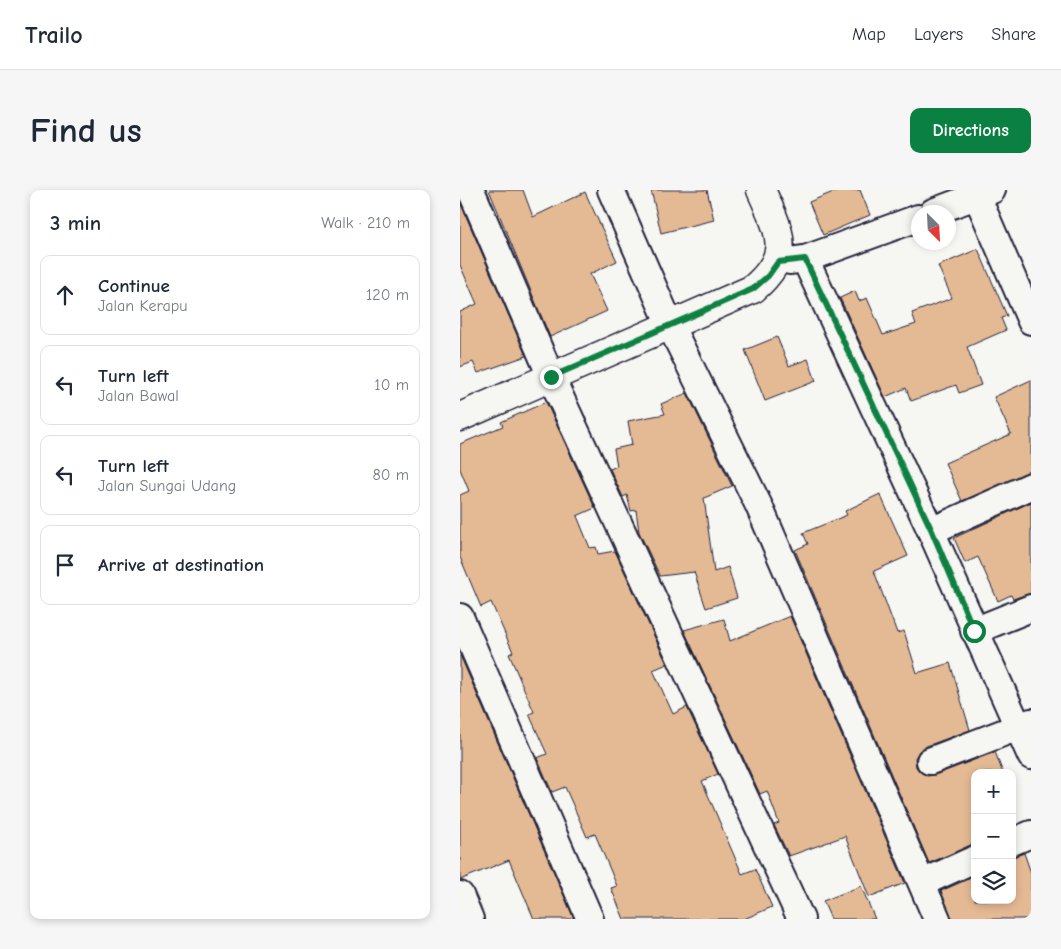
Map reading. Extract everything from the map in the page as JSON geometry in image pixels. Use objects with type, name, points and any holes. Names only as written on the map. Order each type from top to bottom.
[{"type":"street","points":[[471,190],[551,377],[802,919]]},
{"type":"street","points":[[611,190],[670,325],[759,506],[938,919]]},
{"type":"street","points":[[460,417],[753,289],[768,276],[778,262],[779,245],[776,225],[761,190]]},
{"type":"street","points":[[952,205],[984,193],[1031,322]]},
{"type":"street","points":[[778,262],[805,259],[911,221]]},
{"type":"street","points":[[805,259],[932,531],[974,631],[1024,724],[1031,756]]},
{"type":"street","points":[[932,531],[1031,486]]},
{"type":"street","points":[[974,631],[1031,608]]},
{"type":"street","points":[[460,617],[590,919]]},
{"type":"street","points":[[930,761],[1024,724]]},
{"type":"street","points":[[1016,840],[1031,834]]},
{"type":"street","points":[[922,883],[971,861]]},
{"type":"street","points":[[460,895],[470,919]]},
{"type":"building","points":[[489,190],[523,190],[533,217],[585,192],[617,261],[590,274],[607,311],[550,337]]},
{"type":"building","points":[[651,190],[707,190],[714,220],[661,233]]},
{"type":"building","points":[[838,190],[860,190],[870,215],[823,235],[809,202]]},
{"type":"building","points":[[460,202],[526,356],[478,373],[473,362],[460,367],[460,312],[477,304],[460,265]]},
{"type":"building","points":[[978,249],[1007,316],[1001,318],[1006,330],[967,347],[981,385],[959,393],[956,385],[911,401],[906,388],[885,397],[840,298],[855,291],[859,301],[867,298],[883,335],[916,324],[912,313],[952,298],[938,266]]},
{"type":"building","points":[[777,337],[789,366],[808,359],[816,381],[765,401],[745,350]]},
{"type":"building","points":[[1031,380],[1031,471],[962,501],[945,463],[1011,434],[994,397]]},
{"type":"building","points":[[687,393],[732,486],[704,498],[714,572],[728,567],[737,598],[706,608],[694,572],[660,576],[639,532],[636,510],[631,511],[627,495],[623,497],[610,469],[617,466],[614,449],[632,445],[628,421],[665,414],[661,404]]},
{"type":"building","points":[[546,402],[595,508],[577,516],[590,548],[596,547],[598,554],[615,551],[667,664],[653,670],[673,714],[687,707],[718,774],[702,781],[742,874],[755,869],[772,907],[744,919],[624,919],[611,888],[617,886],[595,834],[587,837],[565,787],[552,792],[537,758],[547,754],[529,714],[534,712],[509,654],[513,652],[491,602],[481,607],[460,557],[460,495],[469,491],[460,469],[460,444],[503,426],[501,422]]},
{"type":"building","points":[[880,494],[908,556],[874,571],[897,633],[904,631],[917,673],[950,663],[970,730],[924,747],[915,758],[916,767],[927,776],[935,775],[995,752],[1001,769],[971,769],[971,846],[929,863],[795,550],[808,544],[803,533],[847,515],[845,511]]},
{"type":"building","points":[[1031,502],[1031,593],[1013,599],[1011,595],[998,601],[978,557],[965,563],[954,538]]},
{"type":"building","points":[[790,616],[905,883],[869,897],[845,836],[789,856],[774,825],[779,823],[767,791],[760,794],[684,630],[724,619],[730,641]]},
{"type":"building","points":[[460,655],[574,919],[534,919],[509,860],[460,880]]},
{"type":"building","points":[[1024,853],[1031,873],[1031,919],[952,919],[941,891],[971,878],[971,904],[1016,904],[1016,856]]},
{"type":"building","points":[[861,886],[875,919],[831,919],[823,901]]},
{"type":"route","points":[[551,377],[753,289],[768,276],[778,262],[805,259],[932,531],[974,631]]}]
